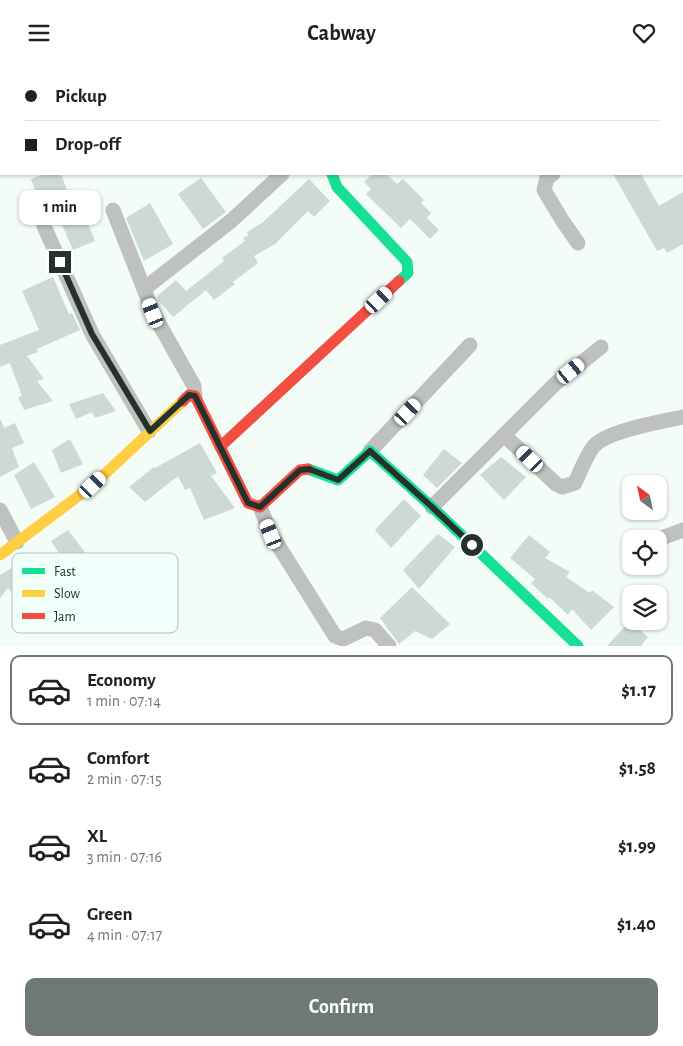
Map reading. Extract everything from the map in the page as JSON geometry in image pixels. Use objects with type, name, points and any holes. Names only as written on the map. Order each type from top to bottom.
[{"type":"street","points":[[144,289],[231,221],[281,175]]},
{"type":"street","points":[[220,447],[408,273],[407,262],[337,187],[332,175]]},
{"type":"street","points":[[551,175],[546,178],[544,189],[578,243]]},
{"type":"street","points":[[113,211],[153,313],[194,385],[195,396],[248,503],[260,507],[271,534],[334,636],[342,639],[366,628],[376,630],[389,646]]},
{"type":"street","points":[[44,226],[92,334],[150,431]]},
{"type":"street","points":[[260,507],[300,470],[309,469],[338,480],[370,451],[470,345]]},
{"type":"street","points":[[432,507],[556,383],[600,347]]},
{"type":"street","points":[[0,555],[93,485],[189,395],[195,396]]},
{"type":"street","points":[[504,435],[556,484],[562,487],[575,483],[593,446],[602,438],[629,429],[683,417]]},
{"type":"street","points":[[370,451],[432,507],[578,646]]},
{"type":"street","points":[[0,510],[17,542]]},
{"type":"street","points":[[667,536],[683,530]]},
{"type":"building","points":[[41,175],[61,175],[75,212],[82,209],[95,241],[73,250],[52,202],[41,206],[31,179]]},
{"type":"building","points":[[371,175],[387,175],[397,184],[403,179],[424,200],[421,203],[431,213],[427,218],[439,230],[430,239],[410,219],[401,228],[366,194],[371,189],[364,182]]},
{"type":"building","points":[[614,175],[642,175],[659,206],[683,192],[683,244],[667,253],[664,248],[657,251]]},
{"type":"building","points":[[201,178],[226,212],[203,229],[178,194]]},
{"type":"building","points":[[309,179],[330,201],[314,217],[308,211],[277,243],[254,256],[258,263],[233,282],[235,284],[214,300],[206,290],[173,317],[158,300],[157,296],[176,280],[186,291],[224,261],[222,258],[245,241],[243,238],[249,235],[247,232],[262,223]]},
{"type":"building","points":[[150,203],[173,244],[144,261],[126,218]]},
{"type":"building","points":[[53,277],[69,314],[72,313],[80,330],[37,349],[38,352],[27,356],[44,379],[37,381],[53,401],[24,410],[18,397],[22,396],[10,363],[0,367],[0,345],[39,330],[22,291]]},
{"type":"building","points":[[103,393],[116,411],[95,418],[92,412],[76,419],[69,404]]},
{"type":"building","points":[[0,420],[4,428],[15,423],[24,443],[12,448],[19,467],[0,477]]},
{"type":"building","points":[[70,439],[83,464],[61,473],[52,450]]},
{"type":"building","points":[[200,443],[217,473],[211,476],[235,508],[204,520],[190,488],[185,490],[178,476],[145,502],[129,487],[154,467]]},
{"type":"building","points":[[444,449],[462,463],[437,488],[423,475]]},
{"type":"building","points":[[501,457],[526,477],[504,500],[480,475]]},
{"type":"building","points":[[34,462],[55,497],[31,509],[14,475]]},
{"type":"building","points":[[404,499],[421,516],[391,548],[375,530]]},
{"type":"building","points":[[68,530],[85,553],[59,553],[51,541]]},
{"type":"building","points":[[438,534],[455,547],[419,589],[403,570]]},
{"type":"building","points":[[529,535],[550,552],[545,558],[570,572],[566,577],[590,593],[592,590],[614,607],[591,630],[572,609],[568,615],[549,597],[548,599],[531,583],[535,579],[510,558]]},
{"type":"building","points":[[12,568],[12,593],[8,588],[0,598],[0,575]]},
{"type":"building","points":[[412,587],[450,624],[432,639],[415,631],[399,644],[380,618]]},
{"type":"building","points":[[622,630],[640,630],[648,637],[641,646],[607,646]]},
{"type":"traffic: fast","points":[[332,175],[337,187],[407,262],[408,273],[399,281]]},
{"type":"traffic: fast","points":[[308,469],[338,480],[370,451],[432,507],[578,646]]},
{"type":"traffic: slow","points":[[0,555],[93,485],[183,401]]},
{"type":"traffic: jam","points":[[220,447],[399,281]]},
{"type":"traffic: jam","points":[[183,401],[189,395],[195,396],[248,503],[260,507],[300,470],[308,469]]},
{"type":"route","points":[[60,262],[92,334],[150,431],[189,395],[195,396],[248,503],[260,507],[300,470],[309,469],[338,480],[370,451],[472,545]]}]
